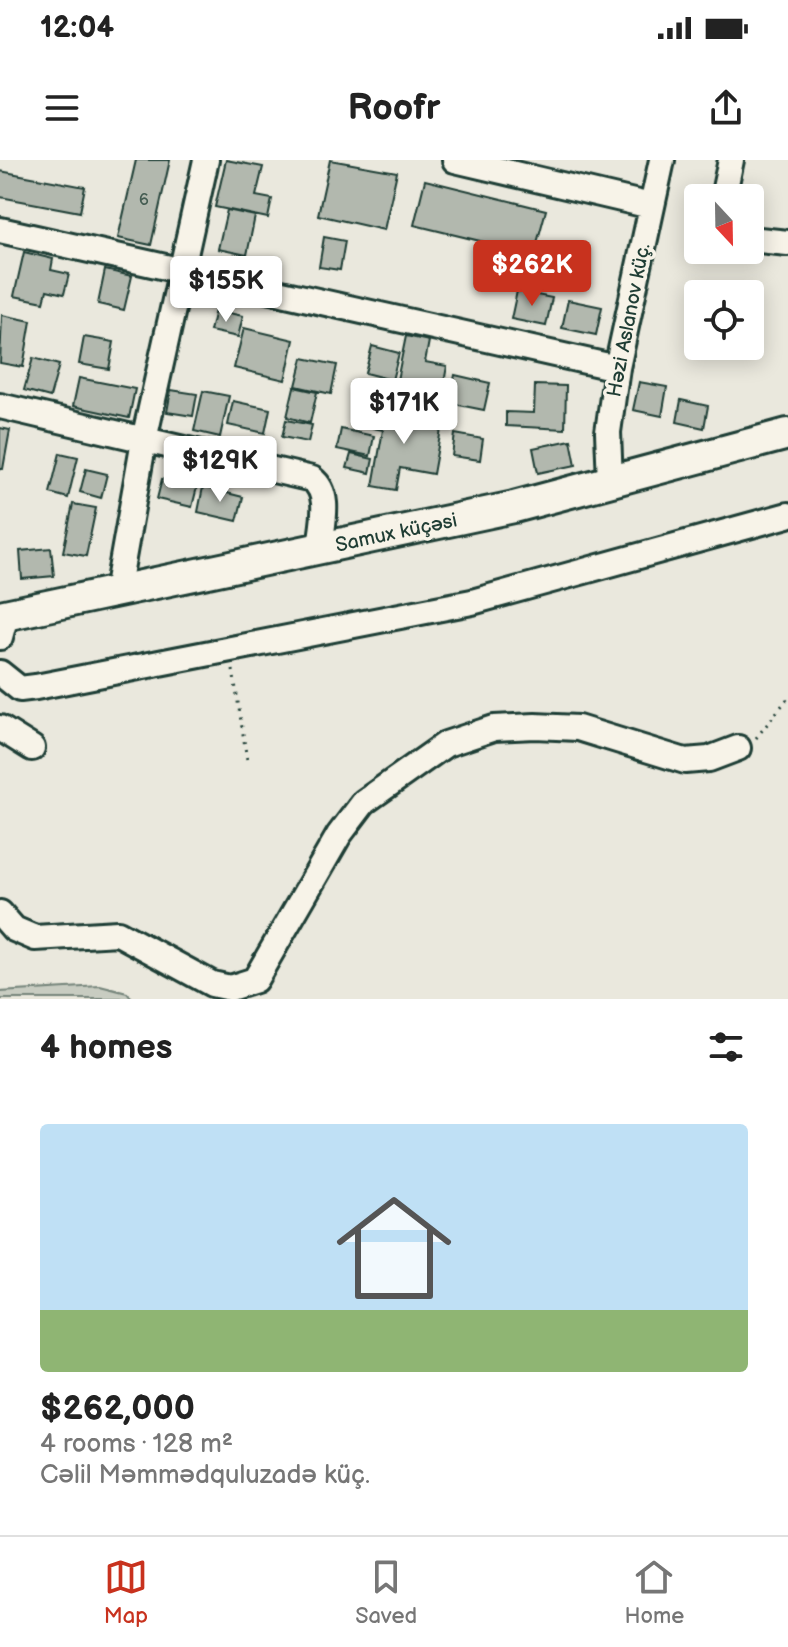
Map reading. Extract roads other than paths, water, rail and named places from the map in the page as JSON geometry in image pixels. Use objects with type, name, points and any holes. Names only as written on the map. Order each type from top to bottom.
[{"type":"main road","name":"Samux küçəsi","points":[[2,623],[117,592],[514,507],[788,434]]},
{"type":"street","points":[[117,592],[144,440],[206,160]]},
{"type":"street","points":[[455,160],[651,206]]},
{"type":"street","name":"Həzi Aslanov küç.","points":[[610,482],[608,432],[617,368],[662,160]]},
{"type":"street","points":[[726,184],[731,160]]},
{"type":"street","points":[[0,230],[617,368]]},
{"type":"street","points":[[764,240],[788,243]]},
{"type":"street","points":[[0,406],[312,479],[321,485],[325,495],[320,548]]},
{"type":"street","points":[[0,673],[20,689],[36,687],[472,602],[788,515]]},
{"type":"street","points":[[0,913],[14,929],[35,938],[118,933],[144,944],[212,984],[230,988],[255,980],[339,835],[364,802],[446,744],[494,728],[535,726],[578,728],[685,761],[709,759],[738,748]]},
{"type":"street","points":[[0,728],[32,748]]}]
